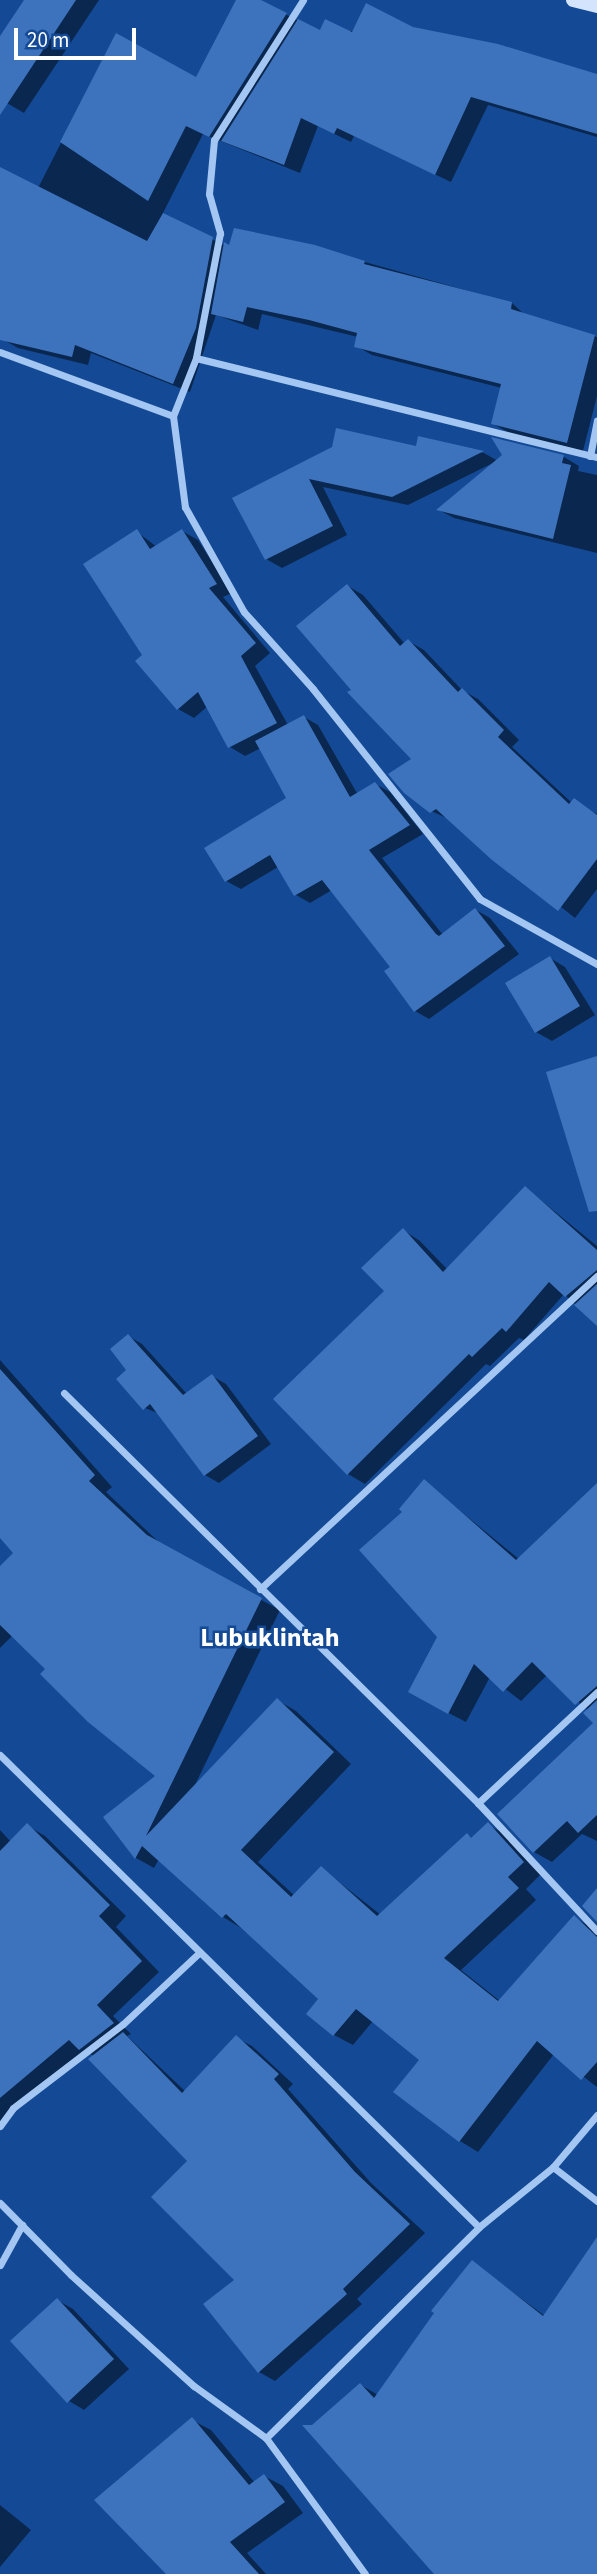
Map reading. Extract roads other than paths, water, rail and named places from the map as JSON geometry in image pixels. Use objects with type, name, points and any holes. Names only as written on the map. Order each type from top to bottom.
[{"type":"main road","points":[[573,0],[597,6]]},
{"type":"street","points":[[303,0],[214,141],[209,194],[220,233],[196,359],[173,416],[185,507],[244,612],[313,689],[480,899],[597,964]]},
{"type":"street","points":[[0,352],[173,416]]},
{"type":"street","points":[[196,359],[594,457],[597,421]]},
{"type":"street","points":[[260,1589],[597,1276]]},
{"type":"street","points":[[64,1392],[478,1803],[597,1931]]},
{"type":"street","points":[[478,1803],[597,1692]]},
{"type":"street","points":[[0,1755],[479,2227]]},
{"type":"street","points":[[0,2126],[13,2108],[123,2024],[200,1952]]},
{"type":"street","points":[[266,2438],[479,2227],[553,2167],[597,2115]]},
{"type":"street","points":[[553,2167],[597,2201]]},
{"type":"street","points":[[0,2203],[194,2386],[266,2438],[365,2574]]},
{"type":"street","points":[[0,2265],[22,2225]]},
{"type":"district","name":"Lubuklintah","points":[[270,1638]]}]
